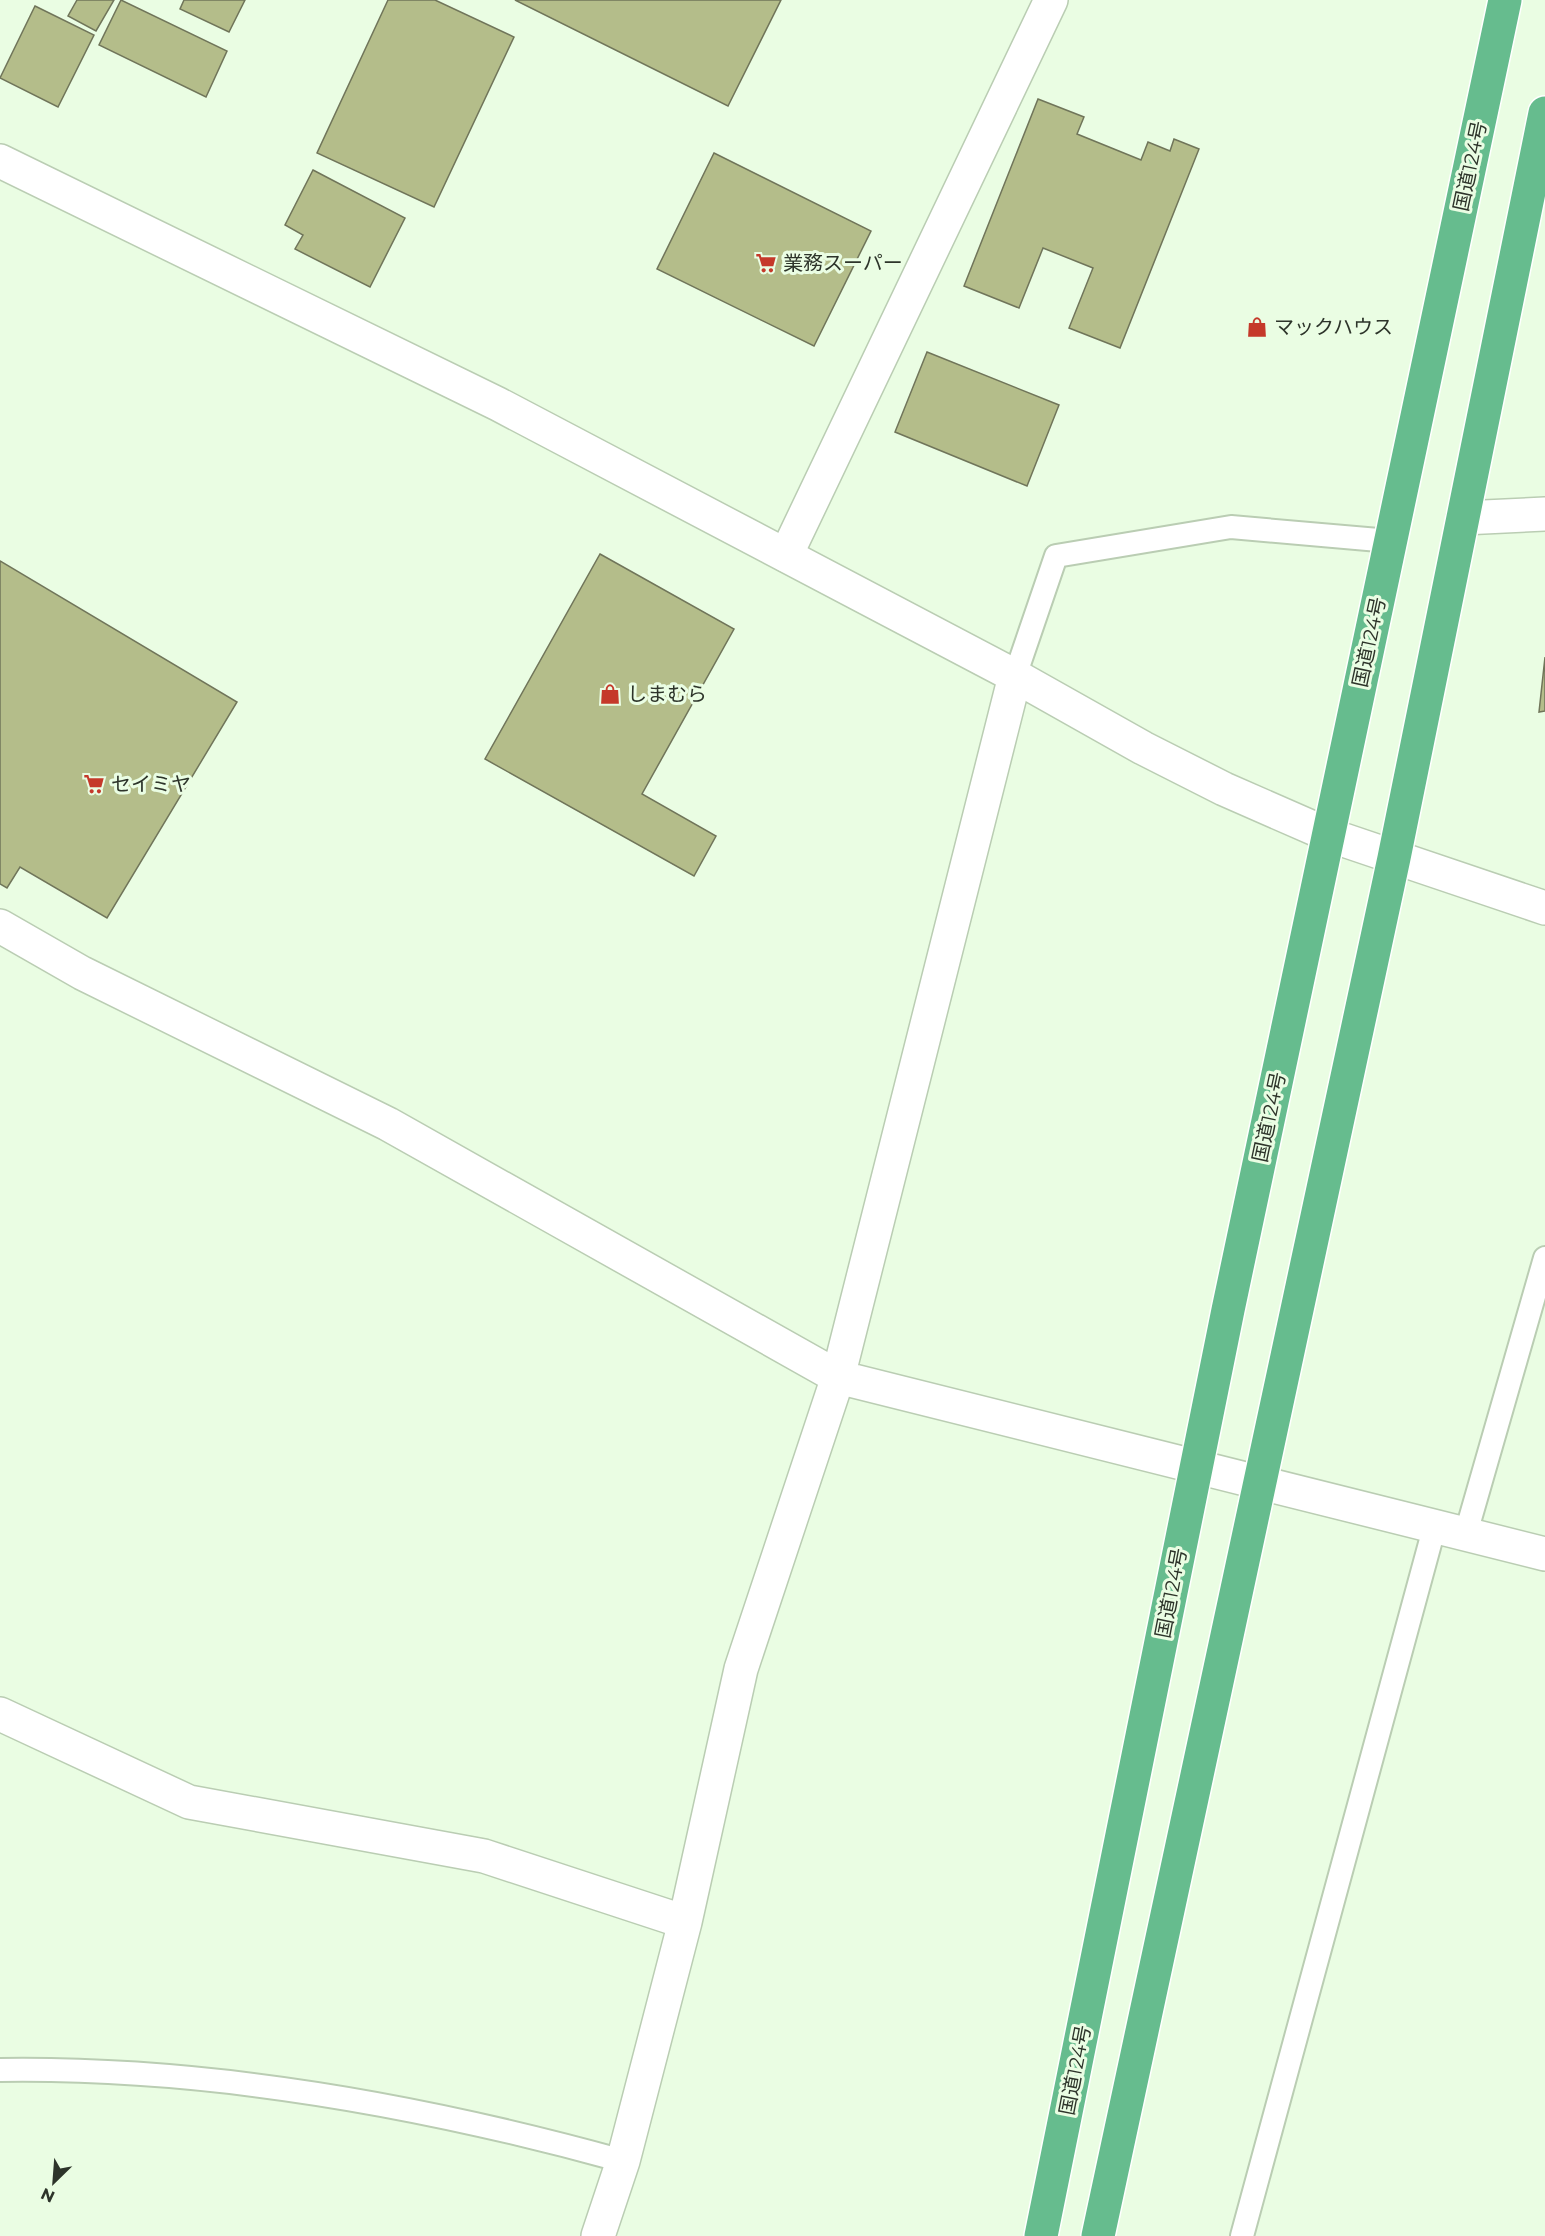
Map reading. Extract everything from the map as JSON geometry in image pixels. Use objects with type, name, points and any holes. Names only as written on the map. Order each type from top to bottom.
[{"type":"highway","name":"国道124号","points":[[1041,2236],[1197,1466],[1505,0]]},
{"type":"highway","points":[[1098,2236],[1394,858],[1545,113]]},
{"type":"street","points":[[786,555],[1051,0]]},
{"type":"street","points":[[0,161],[498,404],[1015,676],[1153,754],[1224,789],[1329,835],[1545,908]]},
{"type":"street","points":[[1463,518],[1545,514]]},
{"type":"street","points":[[598,2236],[623,2161],[685,1922],[741,1669],[838,1377],[1015,676]]},
{"type":"street","points":[[0,926],[82,973],[388,1124],[838,1377],[1545,1554]]},
{"type":"street","points":[[0,1714],[189,1802],[484,1856],[685,1922]]},
{"type":"lane","points":[[1015,676],[1056,556],[1231,527],[1390,541]]},
{"type":"lane","points":[[1466,1533],[1545,1258]]},
{"type":"lane","points":[[1242,2236],[1435,1525]]},
{"type":"lane","points":[[0,2070],[186,2076],[381,2104],[551,2141],[623,2161]]},
{"type":"building","points":[[77,0],[114,0],[96,31],[68,16]]},
{"type":"building","points":[[121,0],[227,51],[206,97],[99,45]]},
{"type":"building","points":[[184,0],[245,0],[229,32],[180,9]]},
{"type":"building","points":[[388,0],[435,0],[514,37],[434,207],[317,153]]},
{"type":"building","points":[[515,0],[781,0],[728,106]]},
{"type":"building","points":[[35,6],[94,35],[58,107],[0,78]]},
{"type":"building","points":[[1038,99],[1084,117],[1077,134],[1141,160],[1148,142],[1170,151],[1174,139],[1199,149],[1120,348],[1069,328],[1093,268],[1043,248],[1019,308],[964,286]]},
{"type":"building","points":[[714,153],[871,231],[814,346],[657,269]]},
{"type":"building","points":[[313,170],[405,218],[370,287],[295,249],[303,235],[285,225]]},
{"type":"building","points":[[927,352],[1059,405],[1027,486],[895,432]]},
{"type":"building","name":"しまむら","points":[[600,554],[734,629],[642,794],[716,836],[694,876],[485,759]]},
{"type":"building","name":"セイミヤ","points":[[0,561],[237,702],[107,918],[20,867],[7,888],[0,884]]},
{"type":"building","points":[[1545,657],[1545,711],[1539,712]]},
{"type":"place","name":"業務スーパー","points":[[766,263]]},
{"type":"place","name":"マックハウス","points":[[1257,327]]},
{"type":"place","name":"しまむら","points":[[610,694]]},
{"type":"place","name":"セイミヤ","points":[[94,784]]}]
